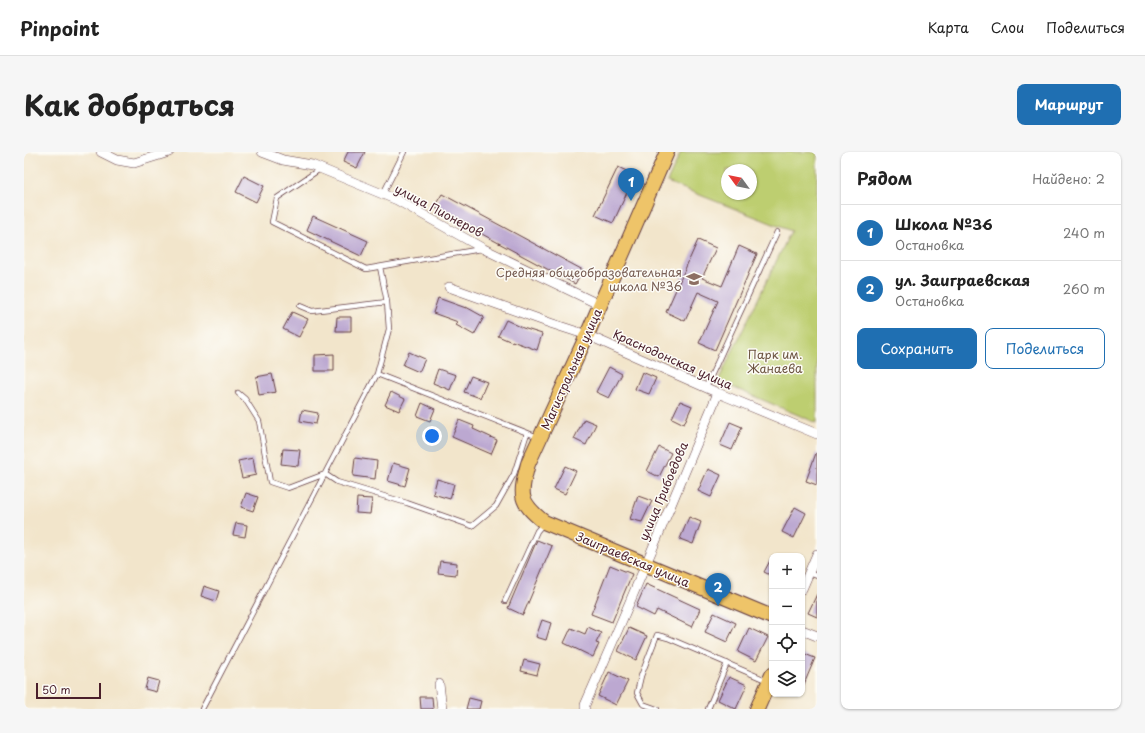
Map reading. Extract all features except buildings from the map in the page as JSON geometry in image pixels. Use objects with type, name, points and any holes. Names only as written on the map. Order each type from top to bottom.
[{"type":"main road","name":"Магистральная улица","points":[[523,500],[522,486],[534,435],[587,335],[667,152]]},
{"type":"main road","name":"Заиграевская улица","points":[[523,500],[530,511],[544,522],[769,617]]},
{"type":"main road","points":[[757,709],[769,681]]},
{"type":"street","points":[[100,152],[117,160],[134,163],[169,152]]},
{"type":"street","name":"улица Пионеров","points":[[262,152],[283,160],[312,165],[397,200],[484,248],[600,305]]},
{"type":"street","name":"Краснодонская улица","points":[[449,287],[587,335],[718,393],[817,434]]},
{"type":"street","name":"улица Грибоедова","points":[[584,709],[584,705],[624,617],[718,393]]},
{"type":"street","points":[[805,585],[813,574],[817,554]]},
{"type":"street","points":[[805,631],[817,636]]},
{"type":"street","points":[[439,684],[442,709]]},
{"type":"lane","points":[[383,194],[404,152]]},
{"type":"lane","points":[[320,168],[277,198],[272,222],[366,269],[484,248]]},
{"type":"lane","points":[[706,387],[777,232]]},
{"type":"lane","points":[[202,709],[377,374],[389,329],[387,302],[380,267]]},
{"type":"lane","points":[[300,306],[312,311],[387,302]]},
{"type":"lane","points":[[324,474],[337,482],[407,503],[472,526],[496,506],[534,435],[377,374]]},
{"type":"lane","points":[[238,393],[259,421],[270,482],[288,488],[324,474]]},
{"type":"lane","points":[[506,601],[537,531],[544,522]]},
{"type":"lane","points":[[657,709],[643,704],[637,693],[640,676],[657,635],[769,679]]},
{"type":"lane","points":[[708,709],[727,663]]},
{"type":"green space","name":"Парк им. Жанаева","points":[[681,152],[817,152],[817,423],[718,381],[791,231],[667,182]]},
{"type":"place","name":"Школа №36","points":[[631,201]]},
{"type":"place","name":"Средняя общеобразовательная школа №36","points":[[694,279]]},
{"type":"place","name":"ул. Заиграевская","points":[[718,606]]}]
